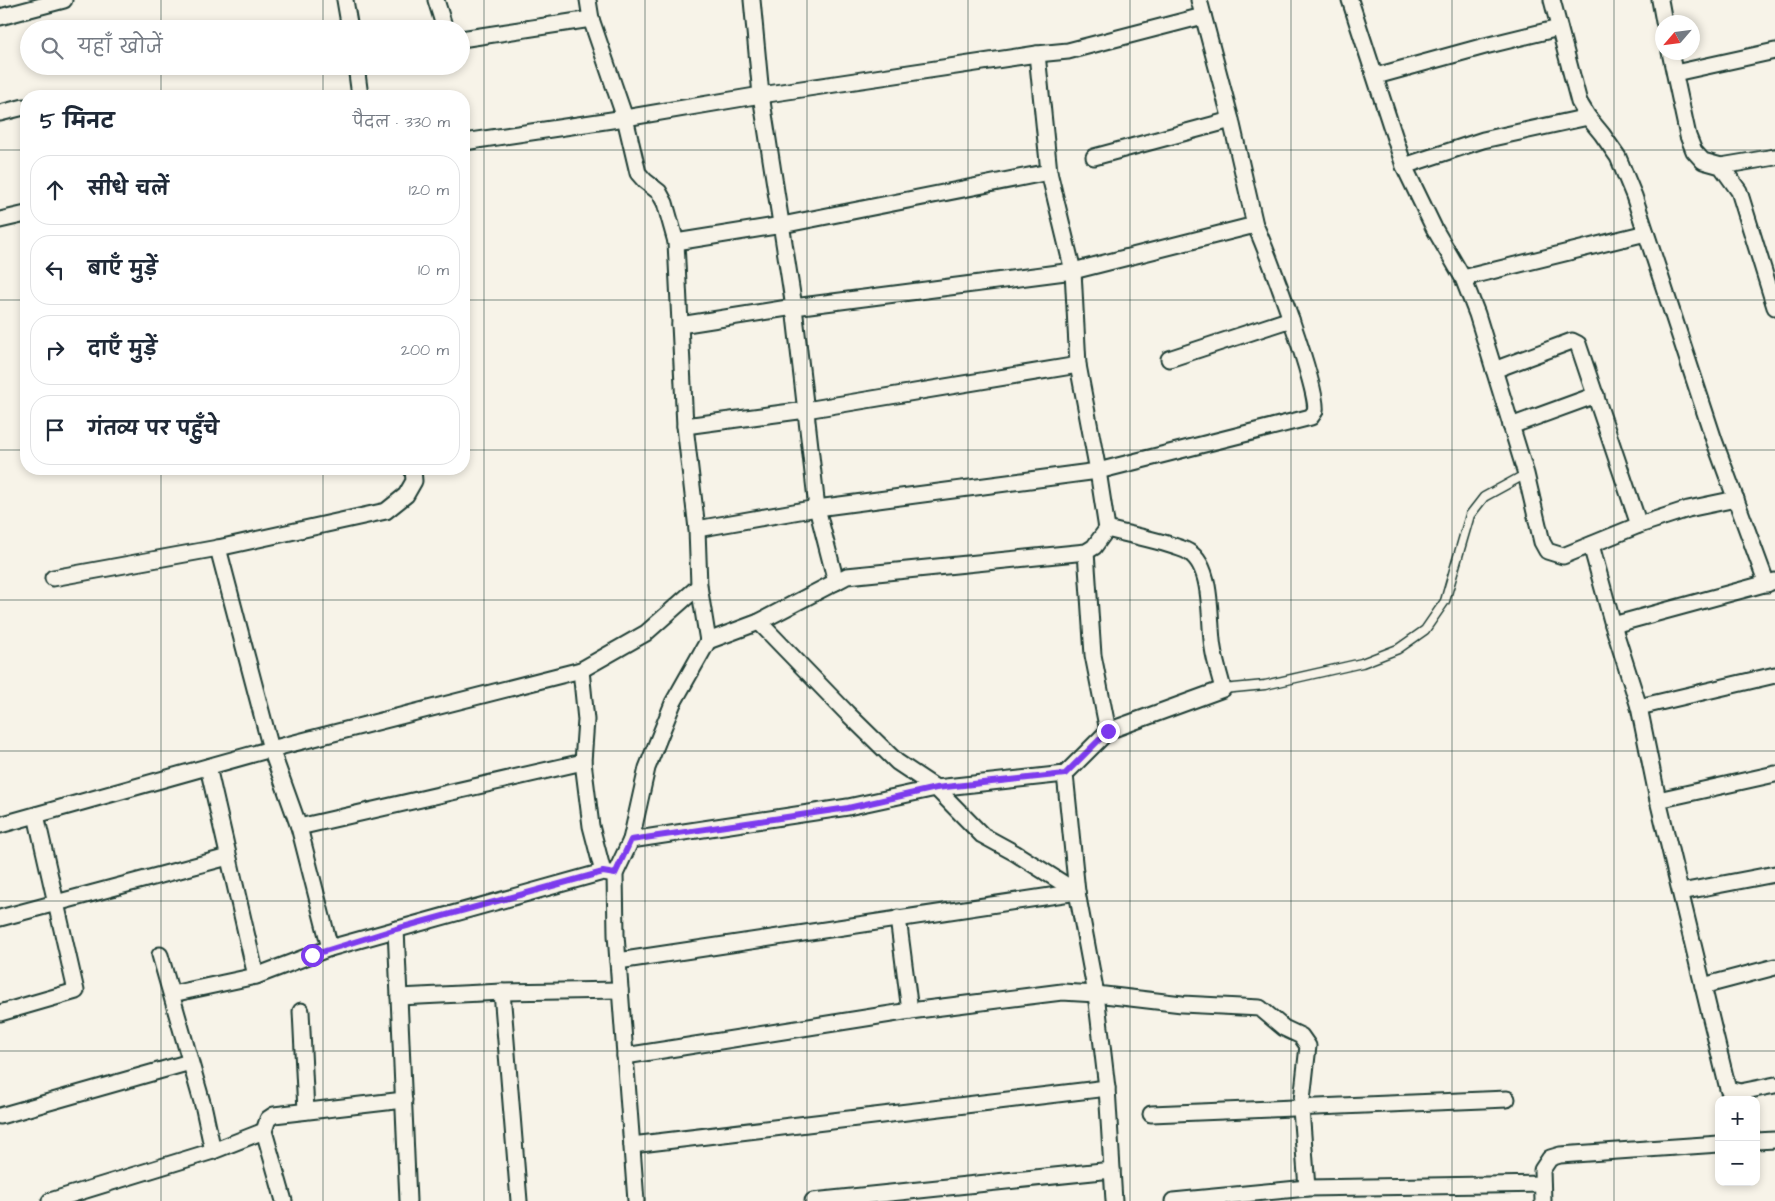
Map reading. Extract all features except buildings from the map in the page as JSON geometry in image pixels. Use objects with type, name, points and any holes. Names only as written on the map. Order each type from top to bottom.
[{"type":"street","points":[[0,17],[64,0]]},
{"type":"street","points":[[345,0],[348,20]]},
{"type":"street","points":[[436,0],[442,20]]},
{"type":"street","points":[[172,994],[256,976],[330,948],[609,873],[631,840],[647,768],[673,703],[708,641],[699,586],[697,529],[685,426],[676,242],[666,203],[659,192],[645,182],[638,173],[625,118],[591,19],[588,0]]},
{"type":"street","points":[[752,0],[761,95],[794,307],[817,508],[836,582]]},
{"type":"street","points":[[697,529],[817,508],[1098,470],[1311,417],[1315,411],[1315,404],[1291,319],[1263,241],[1255,225],[1231,120],[1199,0]]},
{"type":"street","points":[[1350,0],[1404,166],[1434,228],[1463,278],[1477,314],[1526,474],[1542,542],[1547,551],[1563,556],[1639,525],[1688,509],[1736,499]]},
{"type":"street","points":[[1552,0],[1579,102],[1618,157],[1634,196],[1714,440],[1736,499],[1771,582],[1613,625]]},
{"type":"street","points":[[1660,0],[1663,15]]},
{"type":"street","points":[[470,141],[761,95],[1068,51],[1203,16]]},
{"type":"street","points":[[470,38],[591,19]]},
{"type":"street","points":[[1376,76],[1559,28]]},
{"type":"street","points":[[1675,73],[1775,51]]},
{"type":"street","points":[[708,641],[759,622],[846,576],[1086,552],[1094,547],[1107,529],[1078,365],[1072,271],[1049,172],[1037,54]]},
{"type":"street","points":[[1672,60],[1688,136],[1694,151],[1704,161],[1721,166],[1775,156]]},
{"type":"street","points":[[357,75],[359,90]]},
{"type":"street","points":[[0,114],[20,108]]},
{"type":"street","points":[[1404,166],[1483,140],[1588,117]]},
{"type":"street","points":[[1094,157],[1231,120]]},
{"type":"street","points":[[1721,166],[1739,191],[1775,307]]},
{"type":"street","points":[[676,242],[782,224],[1049,172]]},
{"type":"street","points":[[0,220],[20,215]]},
{"type":"street","points":[[680,325],[794,307],[1072,271],[1255,225]]},
{"type":"street","points":[[1463,278],[1646,234]]},
{"type":"street","points":[[1169,359],[1291,319]]},
{"type":"street","points":[[1494,370],[1572,341],[1578,344],[1639,525]]},
{"type":"street","points":[[685,426],[806,410],[1078,365]]},
{"type":"street","points":[[1511,426],[1596,395]]},
{"type":"street","points":[[52,578],[218,548],[386,511],[406,495],[414,481],[414,475]]},
{"type":"street","points":[[631,840],[848,808],[936,788],[1065,774],[1108,731],[1223,689],[1213,648],[1205,575],[1198,560],[1186,550],[1107,529]]},
{"type":"street","points":[[1591,545],[1613,625],[1639,707],[1658,800],[1728,1089],[1740,1092],[1775,1084]]},
{"type":"street","points":[[218,548],[271,749],[299,827],[330,948]]},
{"type":"street","points":[[1086,552],[1093,655],[1108,731]]},
{"type":"street","points":[[0,825],[271,749],[581,670],[646,633],[699,586]]},
{"type":"street","points":[[759,622],[897,762],[936,788],[982,835],[1015,853],[1077,892]]},
{"type":"street","points":[[581,670],[586,720],[582,762],[591,826],[609,873],[616,935],[636,1201]]},
{"type":"street","points":[[1639,707],[1775,675]]},
{"type":"street","points":[[299,827],[582,762]]},
{"type":"street","points":[[208,767],[256,976]]},
{"type":"street","points":[[1065,774],[1077,892],[1096,994],[1107,1088],[1114,1201]]},
{"type":"street","points":[[1658,800],[1775,774]]},
{"type":"street","points":[[0,1013],[76,992],[36,815]]},
{"type":"street","points":[[0,918],[228,857]]},
{"type":"street","points":[[1681,892],[1775,874]]},
{"type":"street","points":[[618,961],[1077,892]]},
{"type":"street","points":[[898,918],[910,1011]]},
{"type":"street","points":[[396,929],[408,1201]]},
{"type":"street","points":[[160,955],[204,1109],[213,1151]]},
{"type":"street","points":[[1703,986],[1775,967]]},
{"type":"street","points":[[399,997],[502,992],[620,990]]},
{"type":"street","points":[[502,992],[519,1201]]},
{"type":"street","points":[[625,1056],[910,1011],[1062,992],[1182,1004],[1260,1008],[1284,1028],[1301,1036],[1308,1046],[1301,1108],[1307,1188]]},
{"type":"street","points":[[301,1011],[306,1111]]},
{"type":"street","points":[[0,1116],[190,1062]]},
{"type":"street","points":[[632,1145],[1107,1088]]},
{"type":"street","points":[[1151,1114],[1507,1099]]},
{"type":"street","points":[[284,1201],[264,1131],[268,1119],[274,1115],[404,1100]]},
{"type":"street","points":[[50,1201],[213,1151],[264,1131]]},
{"type":"street","points":[[1760,1141],[1775,1140]]},
{"type":"street","points":[[1543,1201],[1542,1170],[1550,1158],[1560,1155],[1715,1144]]},
{"type":"street","points":[[814,1201],[1112,1170]]},
{"type":"street","points":[[1174,1201],[1307,1188],[1542,1184]]},
{"type":"lane","points":[[1223,689],[1265,685],[1362,664],[1398,649],[1425,630],[1446,601],[1470,515],[1484,496],[1526,474]]},
{"type":"route","points":[[312,955],[396,929],[603,872],[615,874],[631,840],[848,808],[936,788],[1065,774],[1108,731]]}]
